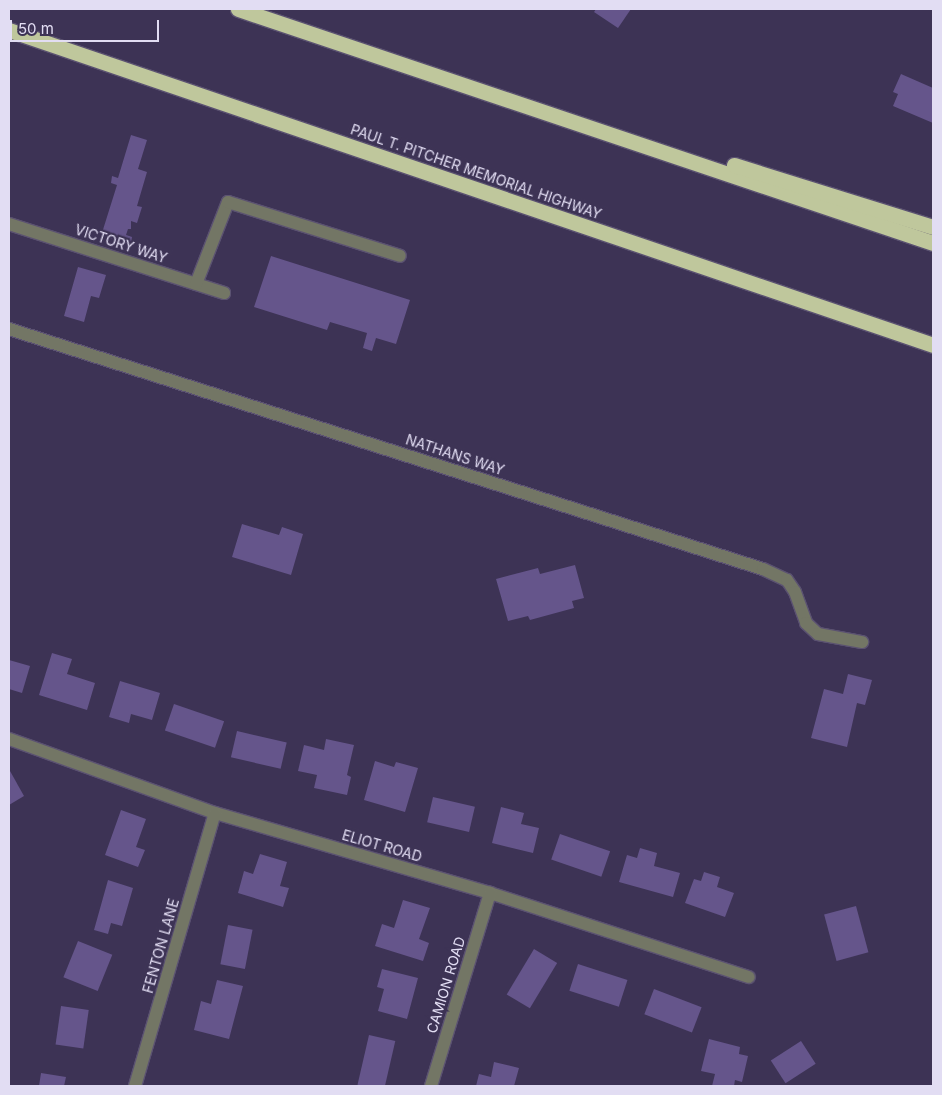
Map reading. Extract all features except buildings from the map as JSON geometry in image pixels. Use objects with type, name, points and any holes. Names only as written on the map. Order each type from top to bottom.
[{"type":"highway","points":[[238,9],[933,243]]},
{"type":"highway","name":"PAUL T. PITCHER MEMORIAL HIGHWAY","points":[[9,30],[933,344]]},
{"type":"highway","points":[[374,54],[933,227]]},
{"type":"street","points":[[196,284],[228,202],[400,256]]},
{"type":"street","name":"VICTORY WAY","points":[[9,224],[224,293]]},
{"type":"street","name":"NATHANS WAY","points":[[9,329],[763,570],[787,580],[795,592],[806,623],[818,634],[862,642]]},
{"type":"street","name":"ELIOT ROAD","points":[[9,739],[215,813],[490,893],[749,978]]},
{"type":"street","name":"FENTON LANE","points":[[135,1086],[215,813]]},
{"type":"street","name":"CAMION ROAD","points":[[430,1086],[490,893]]}]
